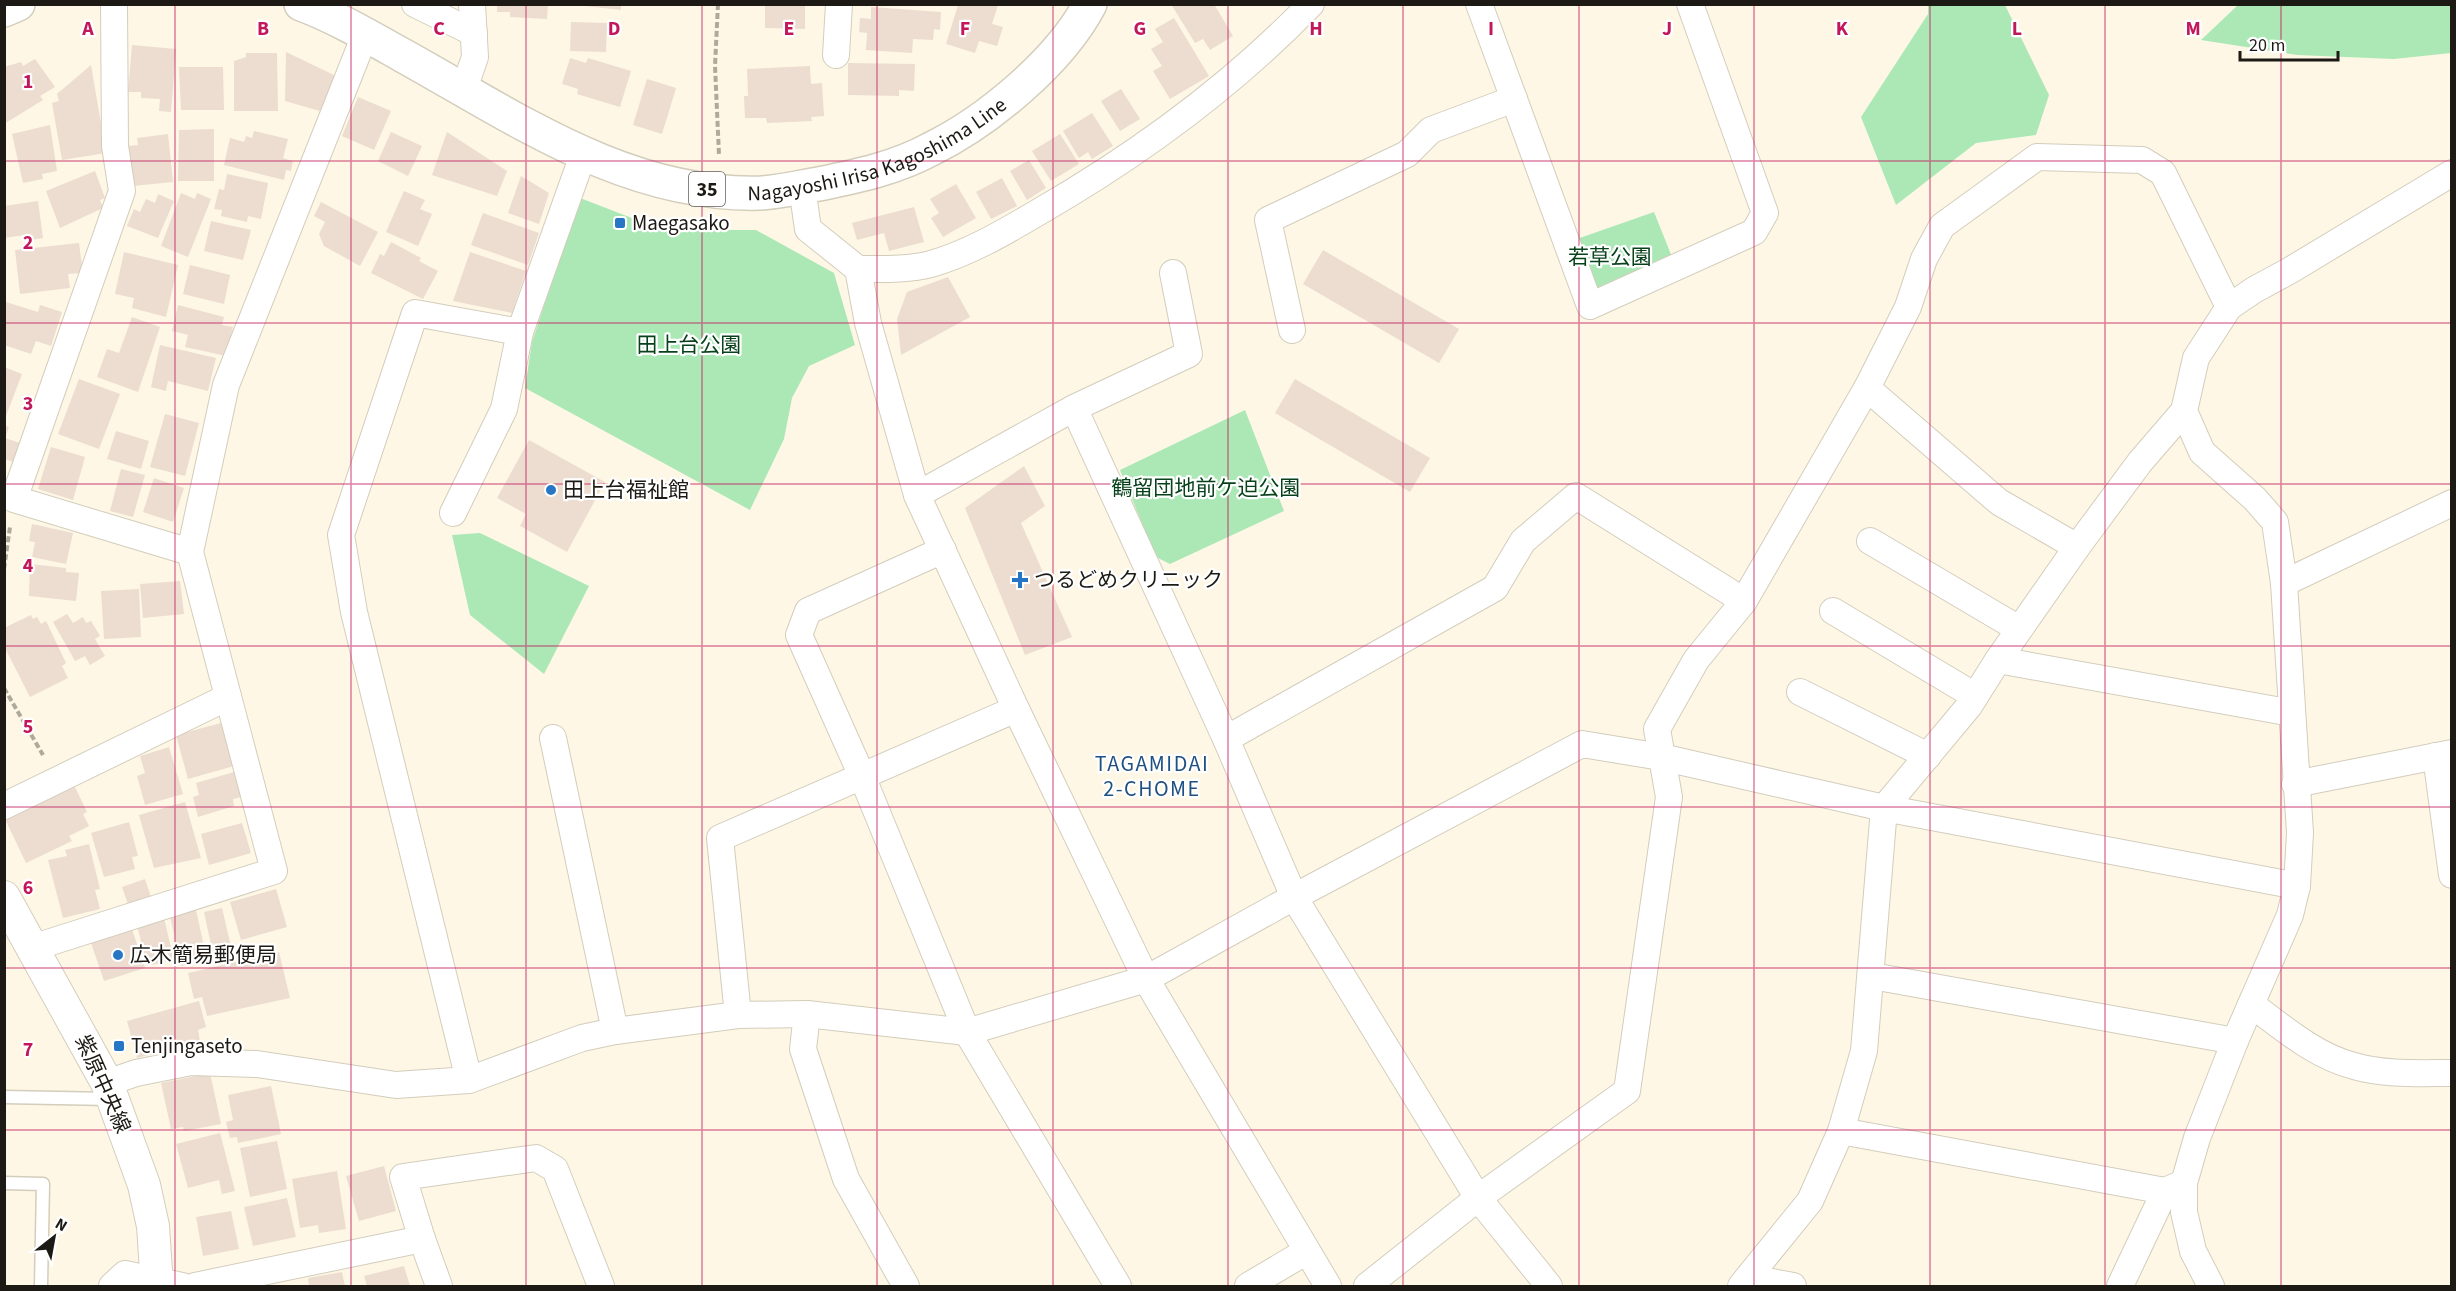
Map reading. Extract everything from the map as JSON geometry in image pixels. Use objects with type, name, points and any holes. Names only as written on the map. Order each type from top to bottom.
[{"type":"main road","points":[[4,10],[18,4]]},
{"type":"main road","name":"Nagayoshi Irisa Kagoshima Line","points":[[301,4],[366,35],[583,155],[659,182],[697,188],[761,193],[802,187],[906,163],[984,119],[1055,52],[1090,4]]},
{"type":"street","points":[[114,4],[115,146],[122,191],[14,499],[189,552]]},
{"type":"street","points":[[415,4],[474,33]]},
{"type":"street","points":[[464,89],[475,57],[472,4]]},
{"type":"street","points":[[836,55],[839,4]]},
{"type":"street","points":[[858,270],[898,269],[930,264],[983,244],[1085,186],[1183,117],[1285,31],[1311,4]]},
{"type":"street","points":[[1479,4],[1590,306],[1754,232],[1765,213],[1690,4]]},
{"type":"street","points":[[35,948],[274,871],[189,552],[226,385],[366,35]]},
{"type":"street","points":[[1292,330],[1268,220],[1407,154],[1431,130],[1514,99]]},
{"type":"street","points":[[453,513],[504,409],[520,332],[583,155]]},
{"type":"street","points":[[1367,1287],[1478,1198],[1627,1091],[1669,797],[1658,729],[1696,660],[1744,601],[1867,388],[1908,307],[1924,260],[1942,226],[2037,157],[2142,160],[2163,173],[2229,307]]},
{"type":"street","points":[[1746,1282],[1810,1201],[1841,1131],[1864,1051],[1872,976],[1884,808],[1976,696],[2019,629],[2077,547],[2140,462],[2184,411],[2196,358],[2229,307],[2451,173]]},
{"type":"street","points":[[802,187],[808,229],[858,270],[868,323],[917,495],[1016,709],[1146,979],[1328,1287]]},
{"type":"street","points":[[917,495],[1074,408],[1189,354],[1173,273]]},
{"type":"street","points":[[469,1080],[354,612],[341,535],[415,313],[520,332]]},
{"type":"street","points":[[1867,388],[1999,502],[2077,547]]},
{"type":"street","points":[[1074,408],[1226,740],[1294,897],[1478,1198],[1549,1287]]},
{"type":"street","points":[[2120,1287],[2175,1187],[2198,1138],[2235,1041],[2290,915],[2297,886],[2300,833],[2295,784],[2284,583],[2275,522],[2255,499],[2202,453],[2184,411]]},
{"type":"street","points":[[1226,740],[1495,588],[1523,541],[1576,496],[1744,601]]},
{"type":"street","points":[[2284,583],[2449,512]]},
{"type":"street","points":[[1870,541],[2019,629]]},
{"type":"street","points":[[943,550],[808,611],[799,635],[862,776],[967,1032],[1118,1287]]},
{"type":"street","points":[[1833,611],[1976,696]]},
{"type":"street","points":[[1998,660],[2292,713]]},
{"type":"street","points":[[1800,692],[1928,756]]},
{"type":"street","points":[[4,806],[57,778],[228,697]]},
{"type":"street","points":[[738,1015],[720,838],[1016,709]]},
{"type":"street","points":[[554,738],[615,1030]]},
{"type":"street","points":[[109,1091],[136,1073],[191,1062],[257,1064],[396,1085],[469,1080],[582,1038],[615,1030],[738,1015],[807,1014],[967,1032],[1146,979],[1294,897],[1582,744],[1661,757],[1884,808],[2297,886]]},
{"type":"street","points":[[2295,784],[2444,754],[2451,875]]},
{"type":"street","name":"紫原中央線","points":[[4,897],[35,948],[109,1091],[144,1185],[166,1285]]},
{"type":"street","points":[[1872,976],[2235,1041]]},
{"type":"street","points":[[2251,1004],[2305,1044],[2354,1066],[2407,1073],[2451,1073]]},
{"type":"street","points":[[807,1014],[803,1049],[846,1179],[906,1287]]},
{"type":"street","points":[[1841,1131],[2175,1187]]},
{"type":"street","points":[[439,1287],[404,1177],[536,1158],[555,1169],[601,1287]]},
{"type":"street","points":[[2175,1187],[2184,1212],[2193,1251],[2211,1287]]},
{"type":"street","points":[[195,1287],[422,1239]]},
{"type":"street","points":[[1248,1287],[1306,1251]]},
{"type":"street","points":[[112,1287],[125,1274],[166,1285]]},
{"type":"street","points":[[1746,1282],[1793,1287]]},
{"type":"lane","points":[[4,1097],[109,1091]]},
{"type":"lane","points":[[4,1183],[43,1184],[41,1287]]},
{"type":"path","points":[[718,4],[715,66],[719,155]]},
{"type":"path","points":[[4,569],[14,499]]},
{"type":"path","points":[[4,688],[57,778]]},
{"type":"green space","points":[[1928,5],[2005,5],[2049,95],[2036,135],[1976,143],[1896,205],[1861,117],[1928,14]]},
{"type":"green space","points":[[2238,5],[2451,5],[2451,53],[2394,59],[2297,55],[2201,40]]},
{"type":"green space","name":"田上台公園","points":[[580,198],[637,220],[703,230],[756,230],[834,273],[855,345],[809,366],[792,398],[784,439],[750,510],[525,388],[532,342]]},
{"type":"green space","name":"若草公園","points":[[1654,212],[1672,257],[1604,290],[1591,284],[1574,240]]},
{"type":"green space","name":"鶴留団地前ケ迫公園","points":[[1245,410],[1284,511],[1170,564],[1156,557],[1120,470]]},
{"type":"green space","points":[[480,533],[589,586],[544,674],[470,615],[452,535]]},
{"type":"building","points":[[497,4],[548,4],[547,19],[510,17],[510,12],[497,12]]},
{"type":"building","points":[[1171,4],[1214,4],[1233,36],[1210,50],[1203,39],[1195,43]]},
{"type":"building","points":[[576,5],[621,5],[621,10]]},
{"type":"building","points":[[765,5],[805,5],[805,29],[765,28]]},
{"type":"building","points":[[958,5],[998,5],[992,24],[1003,27],[997,46],[979,41],[975,53],[946,44]]},
{"type":"building","points":[[871,7],[941,12],[940,30],[934,29],[933,40],[913,39],[912,53],[866,50],[867,33],[859,32],[860,18],[871,19]]},
{"type":"building","points":[[1174,18],[1209,76],[1170,99],[1153,71],[1162,66],[1151,49],[1163,42],[1155,29]]},
{"type":"building","points":[[571,22],[607,23],[606,52],[570,51]]},
{"type":"building","points":[[132,45],[176,49],[171,112],[159,111],[160,99],[141,98],[141,92],[128,92]]},
{"type":"building","points":[[286,52],[336,76],[320,111],[285,101]]},
{"type":"building","points":[[246,53],[277,53],[278,111],[234,111],[234,61],[246,57]]},
{"type":"building","points":[[570,58],[586,63],[588,58],[631,71],[620,107],[577,94],[578,89],[562,84]]},
{"type":"building","points":[[35,59],[55,87],[40,96],[43,100],[4,124],[4,67],[21,62],[23,66]]},
{"type":"building","points":[[848,63],[915,64],[914,91],[899,90],[899,96],[848,95]]},
{"type":"building","points":[[91,65],[106,153],[62,160],[52,103],[59,101],[57,94]]},
{"type":"building","points":[[810,66],[811,84],[822,83],[824,116],[811,117],[812,121],[767,123],[766,118],[745,118],[744,96],[748,96],[747,69]]},
{"type":"building","points":[[179,67],[223,67],[224,110],[181,110]]},
{"type":"building","points":[[647,79],[676,88],[662,134],[633,125]]},
{"type":"building","points":[[1121,89],[1140,119],[1120,131],[1101,101]]},
{"type":"building","points":[[358,97],[391,111],[374,150],[342,136]]},
{"type":"building","points":[[1092,113],[1113,146],[1092,159],[1088,152],[1079,158],[1063,131]]},
{"type":"building","points":[[50,125],[57,171],[42,174],[43,179],[23,183],[12,134]]},
{"type":"building","points":[[214,129],[214,181],[178,181],[179,130]]},
{"type":"building","points":[[254,131],[288,139],[283,158],[293,161],[291,171],[286,170],[284,180],[224,165],[230,138],[244,142],[246,136],[252,138]]},
{"type":"building","points":[[391,132],[422,146],[408,176],[378,161]]},
{"type":"building","points":[[447,132],[507,171],[497,196],[432,175]]},
{"type":"building","points":[[168,134],[173,182],[133,186],[128,146],[138,145],[137,138]]},
{"type":"building","points":[[1060,134],[1079,164],[1051,181],[1032,151]]},
{"type":"building","points":[[1029,160],[1046,188],[1027,200],[1010,171]]},
{"type":"building","points":[[95,171],[105,198],[100,200],[103,208],[60,228],[46,191]]},
{"type":"building","points":[[227,174],[268,183],[261,219],[248,216],[247,222],[221,216],[222,210],[214,209],[219,189],[224,190]]},
{"type":"building","points":[[521,176],[549,193],[539,224],[508,213]]},
{"type":"building","points":[[1002,178],[1017,206],[991,219],[976,192]]},
{"type":"building","points":[[956,184],[976,218],[943,237],[931,218],[939,213],[930,199]]},
{"type":"building","points":[[404,191],[425,200],[420,209],[432,214],[418,246],[386,232]]},
{"type":"building","points":[[181,193],[195,199],[197,193],[211,199],[188,257],[161,246]]},
{"type":"building","points":[[158,194],[174,201],[158,238],[127,226],[134,209],[140,212],[146,199],[155,203]]},
{"type":"building","points":[[38,201],[43,238],[25,241],[25,235],[4,238],[4,206]]},
{"type":"building","points":[[321,202],[378,232],[360,266],[324,246],[319,234],[325,222],[314,216]]},
{"type":"building","points":[[914,207],[924,242],[889,251],[884,233],[857,240],[852,223]]},
{"type":"building","points":[[483,213],[539,233],[528,265],[471,245]]},
{"type":"building","points":[[211,221],[251,230],[243,260],[204,251]]},
{"type":"building","points":[[391,242],[421,258],[419,261],[438,271],[423,299],[371,273],[380,254],[384,256]]},
{"type":"building","points":[[79,243],[83,273],[68,274],[70,288],[20,294],[15,250]]},
{"type":"building","points":[[1323,250],[1459,329],[1439,363],[1303,284]]},
{"type":"building","points":[[124,252],[178,265],[166,317],[132,308],[134,298],[115,294]]},
{"type":"building","points":[[470,252],[526,271],[512,313],[453,301]]},
{"type":"building","points":[[190,265],[230,275],[224,304],[183,294]]},
{"type":"building","points":[[948,277],[970,317],[901,355],[897,319],[907,292]]},
{"type":"building","points":[[6,302],[38,312],[40,305],[62,312],[51,346],[36,341],[31,354],[4,345]]},
{"type":"building","points":[[178,305],[224,317],[222,325],[233,327],[226,356],[185,347],[188,335],[172,331]]},
{"type":"building","points":[[132,317],[160,327],[138,392],[97,377],[107,349],[119,353]]},
{"type":"building","points":[[160,345],[216,358],[208,391],[168,381],[166,391],[151,387]]},
{"type":"building","points":[[4,367],[22,374],[6,416],[4,416]]},
{"type":"building","points":[[79,379],[120,394],[99,449],[58,434]]},
{"type":"building","points":[[1295,379],[1430,458],[1410,492],[1275,413]]},
{"type":"building","points":[[165,414],[199,423],[185,476],[150,467]]},
{"type":"building","points":[[4,425],[9,427],[5,438],[20,443],[13,462],[5,459]]},
{"type":"building","points":[[116,431],[149,441],[141,469],[107,459]]},
{"type":"building","name":"田上台福祉館","points":[[529,440],[605,482],[567,552],[520,526],[526,514],[497,498]]},
{"type":"building","points":[[51,447],[85,457],[73,500],[38,489]]},
{"type":"building","name":"つるどめクリニック","points":[[1024,466],[1045,506],[1021,523],[1072,637],[1025,655],[965,508]]},
{"type":"building","points":[[121,469],[145,475],[133,517],[110,511]]},
{"type":"building","points":[[154,478],[184,488],[173,522],[143,512]]},
{"type":"building","points":[[32,524],[73,533],[66,564],[32,557],[35,542],[29,541]]},
{"type":"building","points":[[30,564],[66,568],[66,572],[79,573],[76,601],[29,596]]},
{"type":"building","points":[[180,581],[184,614],[143,618],[140,584]]},
{"type":"building","points":[[139,589],[141,637],[104,639],[101,591]]},
{"type":"building","points":[[67,614],[73,623],[83,617],[86,623],[91,621],[100,636],[95,639],[105,656],[90,665],[85,656],[75,661],[53,622]]},
{"type":"building","points":[[31,615],[33,619],[37,617],[41,624],[46,621],[66,663],[62,666],[68,678],[30,697],[4,646],[4,628]]},
{"type":"building","points":[[221,723],[234,766],[188,779],[176,735]]},
{"type":"building","points":[[169,747],[183,794],[145,805],[137,776],[145,773],[140,756]]},
{"type":"building","points":[[234,772],[242,797],[233,799],[234,806],[198,817],[193,797],[199,795],[196,783]]},
{"type":"building","points":[[74,785],[87,812],[83,814],[89,826],[69,836],[72,841],[26,863],[5,819]]},
{"type":"building","points":[[185,802],[201,858],[154,868],[139,815]]},
{"type":"building","points":[[129,822],[138,856],[132,857],[135,869],[104,877],[91,833]]},
{"type":"building","points":[[242,823],[251,853],[209,865],[201,834]]},
{"type":"building","points":[[89,844],[100,889],[95,890],[100,909],[63,918],[48,860],[67,856],[65,850]]},
{"type":"building","points":[[145,879],[152,900],[129,907],[122,887]]},
{"type":"building","points":[[276,889],[287,927],[241,940],[230,902]]},
{"type":"building","points":[[222,908],[233,955],[214,959],[204,912]]},
{"type":"building","points":[[196,910],[207,960],[181,966],[170,916]]},
{"type":"building","points":[[164,918],[174,960],[147,966],[137,925]]},
{"type":"building","name":"広木簡易郵便局","points":[[132,929],[145,968],[104,981],[91,943]]},
{"type":"building","points":[[279,952],[290,998],[207,1016],[202,997],[194,999],[188,973]]},
{"type":"building","points":[[199,1001],[206,1027],[198,1030],[200,1041],[137,1058],[127,1021]]},
{"type":"building","points":[[210,1073],[221,1124],[184,1131],[183,1127],[171,1129],[161,1083]]},
{"type":"building","points":[[271,1086],[281,1134],[238,1143],[237,1137],[230,1138],[226,1122],[233,1120],[228,1095]]},
{"type":"building","points":[[220,1133],[235,1191],[222,1194],[219,1180],[188,1188],[176,1144]]},
{"type":"building","points":[[277,1141],[287,1189],[250,1197],[240,1148]]},
{"type":"building","points":[[384,1166],[396,1211],[359,1221],[346,1176]]},
{"type":"building","points":[[337,1171],[346,1229],[319,1233],[318,1225],[300,1228],[292,1179]]},
{"type":"building","points":[[287,1198],[296,1237],[253,1246],[244,1207]]},
{"type":"building","points":[[231,1211],[239,1249],[203,1256],[196,1217]]},
{"type":"building","points":[[404,1266],[410,1286],[367,1286],[364,1276]]},
{"type":"building","points":[[342,1272],[345,1286],[309,1286],[308,1278]]},
{"type":"place","name":"Maegasako","points":[[620,223]]},
{"type":"place","name":"田上台福祉館","points":[[551,490]]},
{"type":"place","name":"つるどめクリニック","points":[[1020,580]]},
{"type":"place","name":"広木簡易郵便局","points":[[118,955]]},
{"type":"place","name":"Tenjingaseto","points":[[119,1046]]},
{"type":"district","name":"TAGAMIDAI 2-CHOME","points":[[1152,776]]}]
